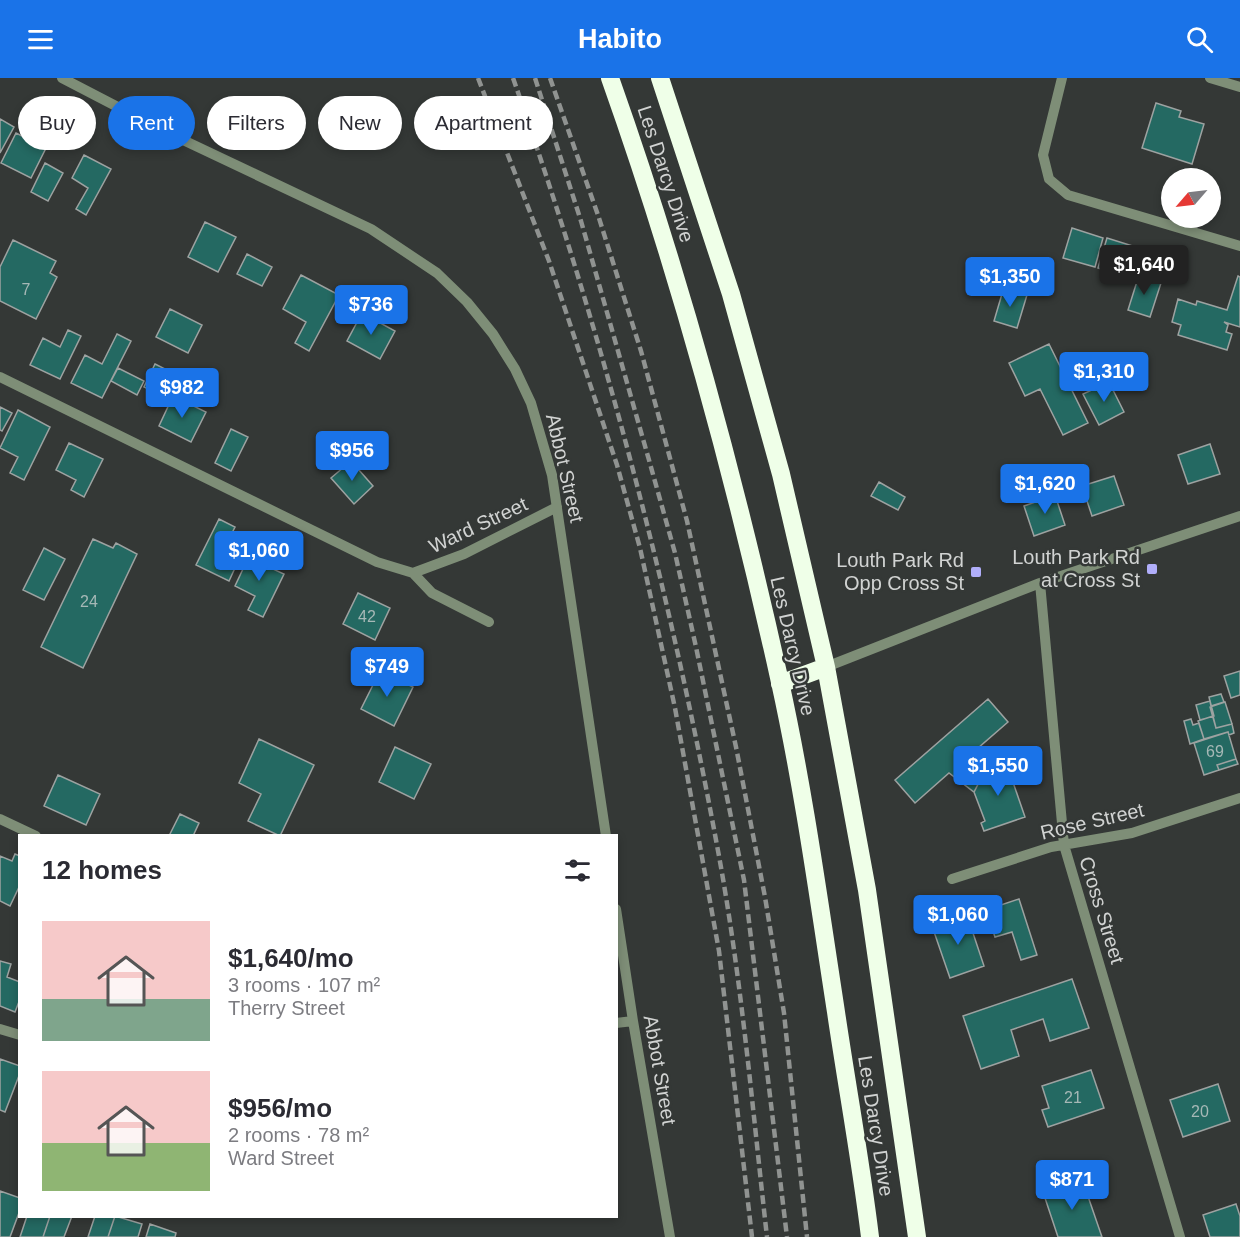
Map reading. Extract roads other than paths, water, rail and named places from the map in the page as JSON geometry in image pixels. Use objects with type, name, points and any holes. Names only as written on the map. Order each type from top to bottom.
[{"type":"highway","name":"Les Darcy Drive","points":[[610,78],[666,245],[710,398],[780,684],[808,837],[870,1237]]},
{"type":"highway","name":"Les Darcy Drive","points":[[660,78],[731,294],[781,474],[826,667],[867,890],[917,1237]]},
{"type":"highway","points":[[780,684],[826,667]]},
{"type":"street","name":"Abbot Street","points":[[62,78],[164,131],[371,229],[437,273],[467,302],[493,334],[515,369],[531,403],[552,475],[606,834]]},
{"type":"street","points":[[1062,78],[1043,155],[1049,179],[1068,195],[1240,246]]},
{"type":"street","points":[[1210,78],[1240,87]]},
{"type":"street","name":"Ward Street","points":[[0,376],[377,562],[413,573],[432,593],[489,622]]},
{"type":"street","name":"Ward Street","points":[[413,573],[464,554],[557,507]]},
{"type":"street","points":[[826,667],[1040,583],[1240,516]]},
{"type":"street","name":"Cross Street","points":[[1040,583],[1064,845],[1180,1237]]},
{"type":"street","name":"Rose Street","points":[[952,879],[1064,845],[1131,833],[1240,798]]},
{"type":"street","points":[[0,819],[32,834]]},
{"type":"street","name":"Abbot Street","points":[[618,922],[670,1237]]},
{"type":"street","points":[[618,1023],[633,1021]]},
{"type":"street","points":[[0,1029],[18,1034]]},
{"type":"railway","points":[[478,78],[549,261],[617,465],[640,548],[675,708],[719,951],[752,1237]]},
{"type":"railway","points":[[513,78],[545,171],[603,360],[654,551],[676,647],[725,889],[745,1038],[767,1237]]},
{"type":"railway","points":[[535,78],[581,221],[649,460],[675,553],[696,647],[744,880],[787,1237]]},
{"type":"railway","points":[[550,78],[598,215],[641,351],[687,521],[736,747],[765,897],[784,1013],[807,1237]]},
{"type":"place","name":"Louth Park Rd at Cross St","points":[[1152,569]]},
{"type":"place","name":"Louth Park Rd Opp Cross St","points":[[976,572]]}]
